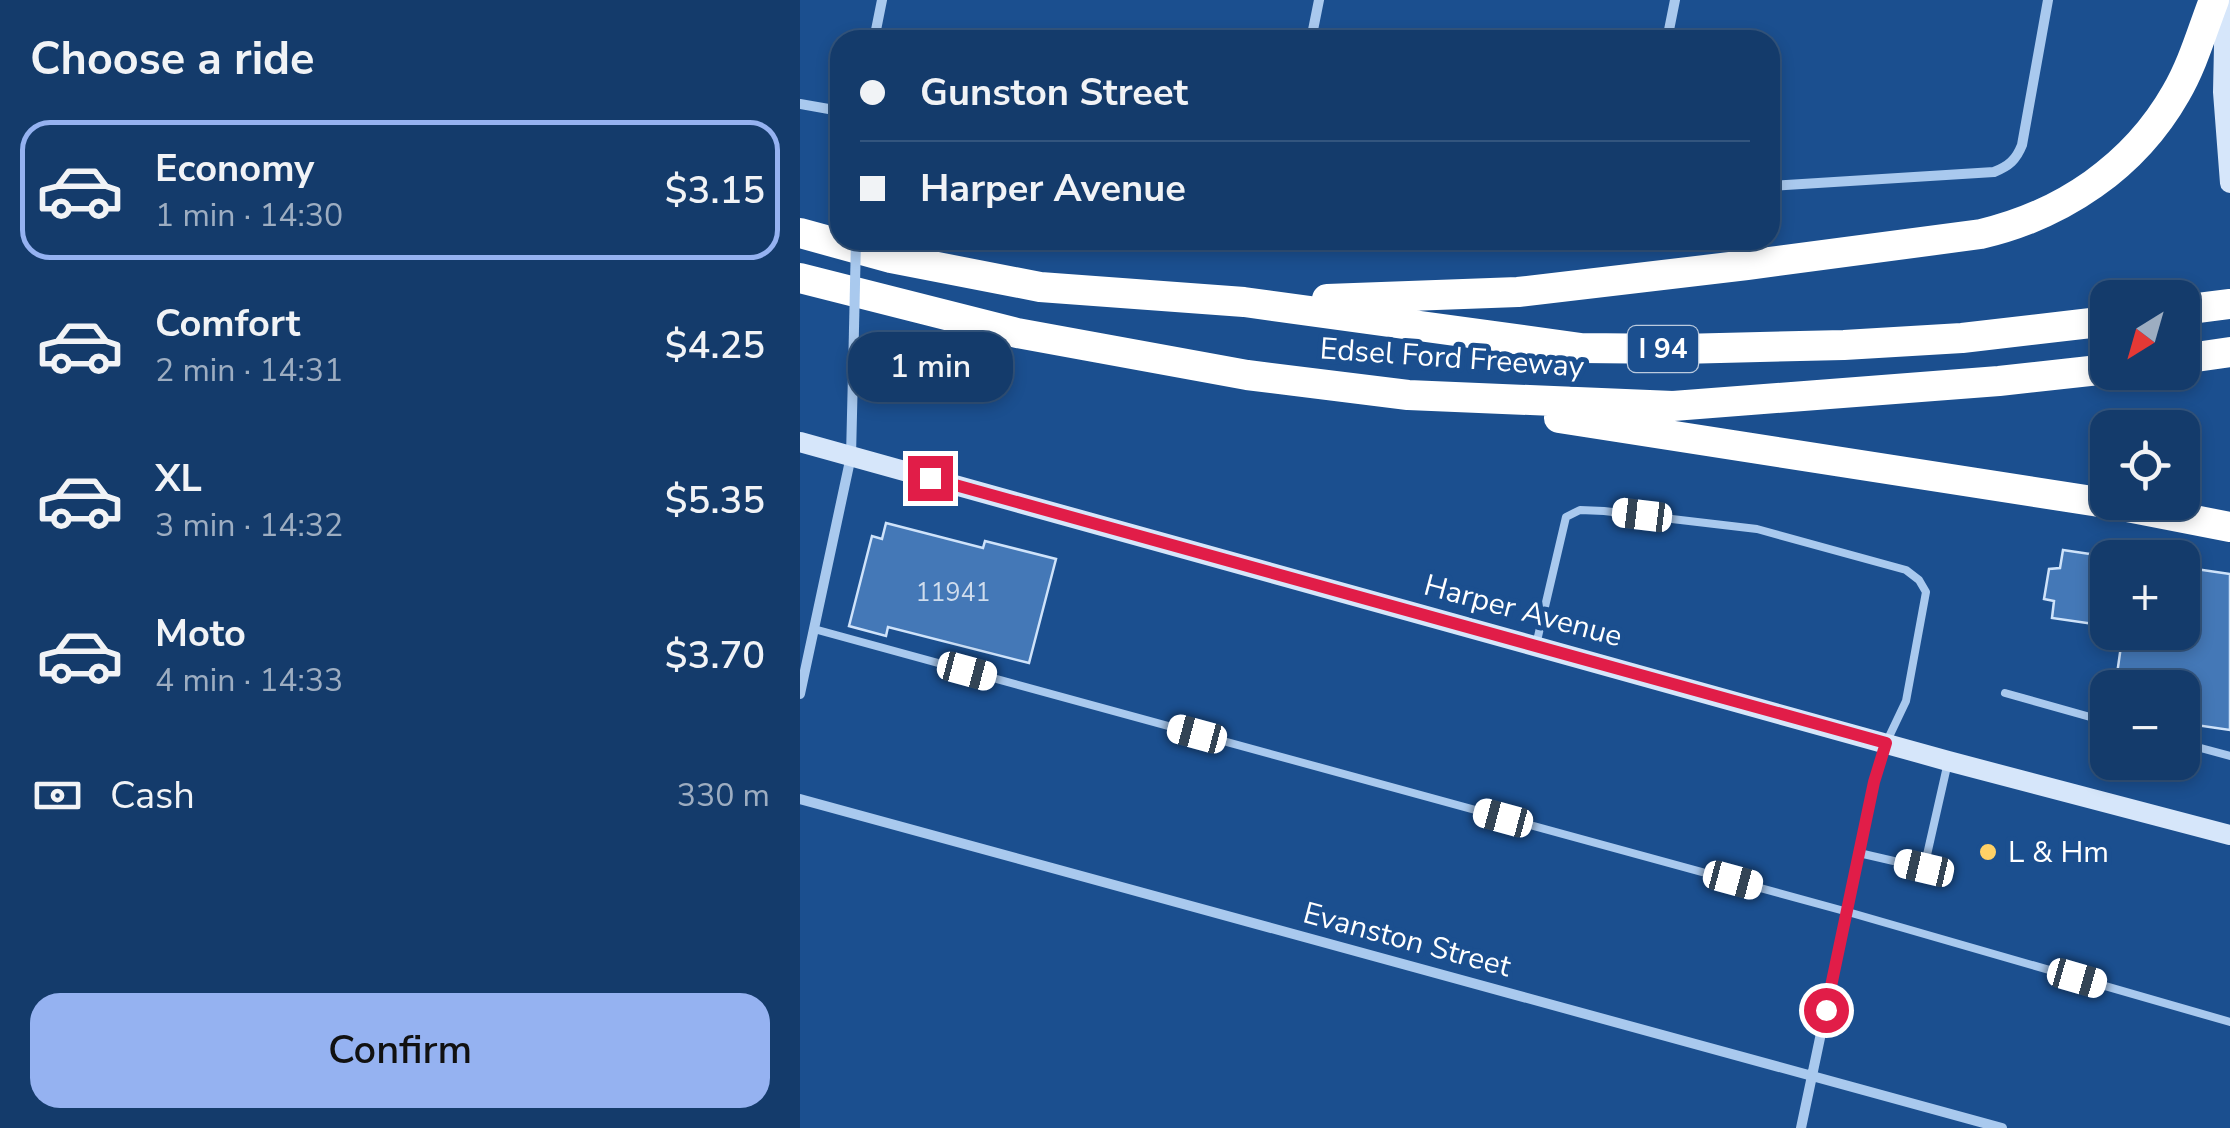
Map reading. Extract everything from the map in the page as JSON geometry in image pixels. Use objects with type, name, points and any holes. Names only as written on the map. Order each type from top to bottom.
[{"type":"highway","points":[[1244,302],[1518,292],[2007,228],[2081,194],[2144,138],[2180,85],[2214,0]]},
{"type":"highway","name":"Edsel Ford Freeway","points":[[800,233],[830,241]]},
{"type":"highway","name":"Edsel Ford Freeway","points":[[862,250],[1040,288],[1244,302],[1581,348],[1844,345],[1962,338],[2090,323]]},
{"type":"highway","name":"Edsel Ford Freeway","points":[[800,278],[1017,332],[1246,375],[1408,395],[1673,406],[2090,371]]},
{"type":"highway","points":[[2200,308],[2230,304]]},
{"type":"highway","points":[[2200,356],[2230,352]]},
{"type":"highway","points":[[1408,395],[2112,504],[2230,527]]},
{"type":"main road","points":[[2226,0],[2223,92],[2230,183]]},
{"type":"main road","name":"Harper Avenue","points":[[800,442],[1948,761],[2230,835]]},
{"type":"street","points":[[876,30],[882,0]]},
{"type":"street","points":[[1313,30],[1319,0]]},
{"type":"street","points":[[1669,30],[1675,0]]},
{"type":"street","points":[[1780,185],[1994,172],[2007,167],[2022,145],[2048,0]]},
{"type":"street","points":[[800,104],[830,110]]},
{"type":"street","points":[[800,694],[851,456],[856,250]]},
{"type":"street","points":[[1801,1128],[1874,782],[1886,743]]},
{"type":"street","name":"Evanston Street","points":[[800,798],[2002,1128]]},
{"type":"lane","points":[[1536,646],[1561,530],[1566,517],[1580,510],[1757,529],[1906,570],[1926,592],[1906,702],[1886,743]]},
{"type":"lane","points":[[814,629],[1848,912],[2230,1022]]},
{"type":"lane","points":[[2005,693],[2090,717]]},
{"type":"lane","points":[[2200,748],[2230,756]]},
{"type":"lane","points":[[1859,853],[1924,868],[1948,761]]},
{"type":"building","points":[[886,523],[983,548],[985,541],[1056,559],[1029,663],[888,627],[886,636],[849,626],[872,536],[882,539]]},
{"type":"building","points":[[2063,550],[2090,554],[2090,623],[2052,618],[2054,601],[2044,599],[2049,569],[2060,568]]},
{"type":"building","points":[[2200,570],[2230,574],[2230,730],[2200,726],[2200,670],[2118,670],[2120,650],[2200,650]]},
{"type":"place","name":"L & Hm","points":[[1988,852]]},
{"type":"route","points":[[930,478],[1886,743],[1874,782],[1826,1010]]}]
